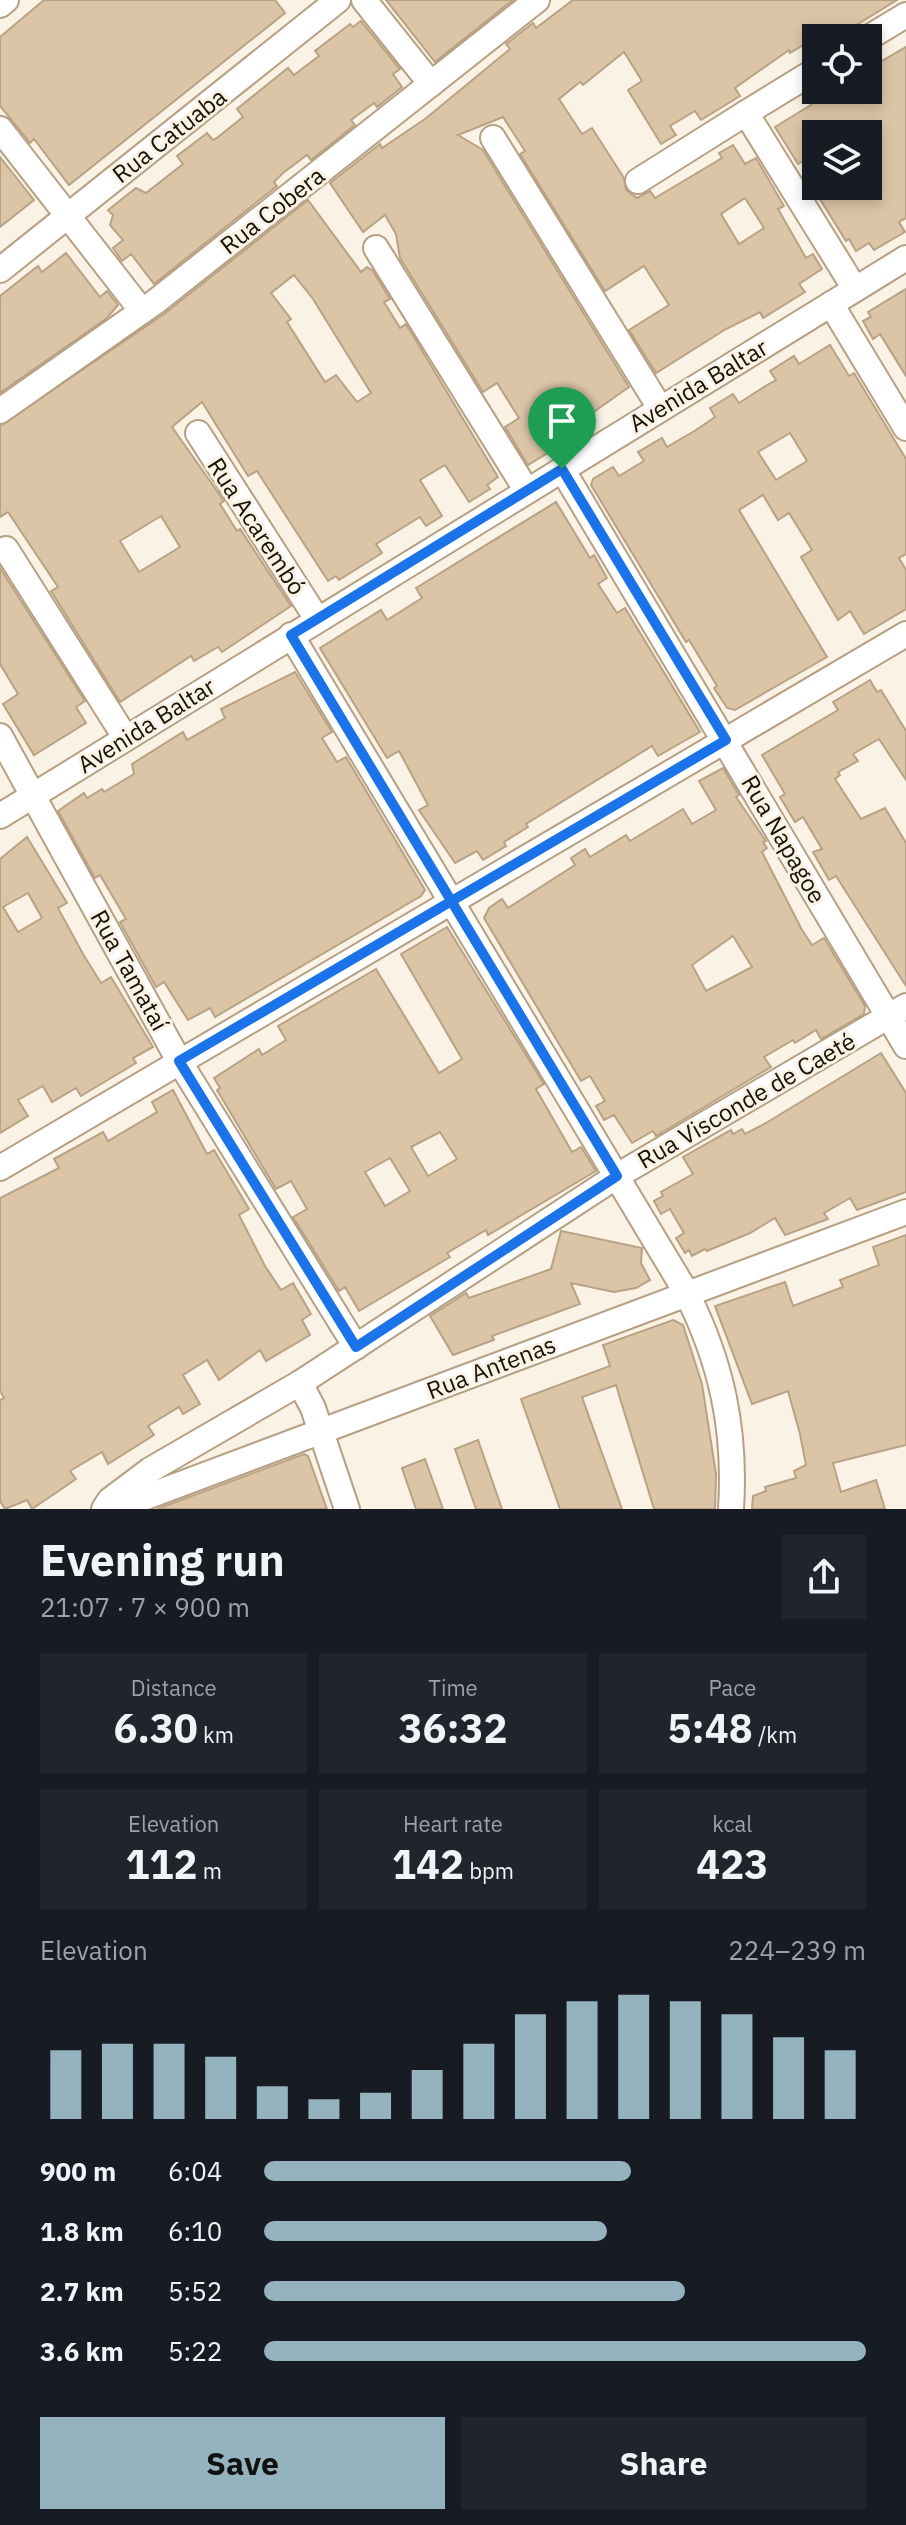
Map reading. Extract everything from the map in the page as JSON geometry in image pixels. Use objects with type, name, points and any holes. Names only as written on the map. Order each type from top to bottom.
[{"type":"street","points":[[0,5],[6,0]]},
{"type":"street","name":"Rua Catuaba","points":[[0,270],[338,0]]},
{"type":"street","points":[[364,0],[431,84]]},
{"type":"street","name":"Rua Cobera","points":[[0,411],[142,311],[537,0]]},
{"type":"street","points":[[882,30],[906,15]]},
{"type":"street","points":[[638,181],[802,79]]},
{"type":"street","points":[[746,113],[855,289]]},
{"type":"street","points":[[0,129],[142,311]]},
{"type":"street","points":[[493,138],[660,408]]},
{"type":"street","points":[[376,248],[527,491]]},
{"type":"street","name":"Avenida Baltar","points":[[0,816],[906,258]]},
{"type":"street","points":[[831,304],[906,428]]},
{"type":"street","name":"Rua Acarembó","points":[[198,433],[317,619]]},
{"type":"street","name":"Rua Napagoe","points":[[562,469],[726,740],[897,1011],[906,1046]]},
{"type":"street","points":[[6,549],[125,737]]},
{"type":"street","points":[[0,1168],[906,634]]},
{"type":"street","points":[[291,635],[686,1292],[715,1355],[727,1397],[732,1439],[731,1509]]},
{"type":"street","name":"Rua Tamataí","points":[[0,736],[179,1061],[356,1347]]},
{"type":"street","name":"Rua Visconde de Caeté","points":[[104,1509],[110,1500],[150,1470],[300,1383],[617,1176],[897,1011]]},
{"type":"street","name":"Rua Antenas","points":[[127,1507],[686,1292],[906,1212]]},
{"type":"street","name":"Rua Antenas","points":[[869,1225],[906,1221]]},
{"type":"street","points":[[300,1383],[322,1432],[347,1509]]},
{"type":"building","points":[[44,0],[275,0],[285,13],[69,185],[34,139],[30,143],[0,106],[0,37]]},
{"type":"building","points":[[386,0],[513,0],[435,62]]},
{"type":"building","points":[[573,0],[897,0],[858,24],[802,24],[802,46],[790,53],[789,50],[735,88],[740,96],[701,120],[695,111],[670,126],[676,135],[661,144],[628,90],[642,81],[624,52],[583,85],[580,82],[559,99],[582,134],[592,128],[624,178],[626,190],[637,198],[650,191],[655,198],[722,158],[719,153],[733,145],[745,164],[756,158],[784,206],[778,209],[806,258],[813,254],[822,269],[799,284],[805,292],[763,318],[760,312],[726,329],[656,373],[629,330],[669,305],[644,266],[605,291],[520,154],[525,151],[503,117],[458,135],[483,150],[629,387],[581,421],[586,429],[528,465],[505,427],[519,418],[497,383],[483,392],[400,258],[396,234],[385,215],[363,232],[330,183],[380,144],[382,148],[425,119],[510,49],[506,44],[533,23],[536,28]],"holes":[[[745,198],[764,228],[739,244],[721,214]]]},
{"type":"building","points":[[361,21],[400,69],[393,74],[402,87],[377,107],[374,103],[351,120],[355,125],[311,160],[307,155],[283,173],[274,182],[277,186],[154,284],[131,254],[122,261],[113,248],[123,240],[110,225],[113,215],[108,210],[136,188],[146,193],[183,164],[177,156],[207,133],[213,140],[218,137],[243,117],[237,109],[288,68],[294,75],[319,56],[315,51],[350,24],[353,27]]},
{"type":"building","points":[[906,47],[906,218],[899,222],[905,232],[874,250],[869,243],[856,251],[849,239],[846,241],[821,200],[882,200],[882,120],[802,120],[802,162],[798,164],[775,127],[812,104],[882,104],[882,61]]},
{"type":"building","points":[[0,157],[34,200],[0,227]]},
{"type":"building","points":[[308,200],[361,272],[367,267],[373,271],[390,299],[384,302],[400,328],[406,324],[498,477],[487,485],[490,489],[469,502],[445,465],[420,480],[442,516],[426,526],[420,517],[376,544],[382,553],[339,580],[336,576],[328,581],[257,471],[248,476],[202,402],[172,427],[224,501],[220,504],[237,531],[240,529],[291,606],[222,652],[218,647],[194,661],[191,656],[120,702],[51,591],[58,587],[8,512],[0,517],[0,426],[164,314]],"holes":[[[294,275],[313,299],[371,393],[357,402],[336,375],[325,382],[287,322],[291,319],[271,293]],[[161,516],[180,547],[139,572],[120,541]]]},
{"type":"building","points":[[66,253],[100,297],[107,291],[118,305],[107,318],[0,393],[0,296],[38,266],[42,272]]},
{"type":"building","points":[[906,289],[906,376],[880,334],[873,339],[863,321],[871,317],[868,312]]},
{"type":"building","points":[[830,345],[849,376],[854,373],[906,459],[906,554],[899,558],[906,570],[906,609],[864,634],[850,611],[838,620],[801,557],[812,550],[789,513],[778,520],[763,495],[739,510],[827,657],[735,710],[727,708],[714,688],[717,686],[689,640],[686,642],[591,485],[593,479],[613,467],[619,476],[644,461],[638,452],[662,438],[667,447],[696,430],[715,417],[710,408],[733,394],[739,403],[776,380],[770,371],[794,356],[799,364]],"holes":[[[790,433],[807,461],[776,480],[758,452]]]},
{"type":"building","points":[[556,502],[590,558],[594,555],[607,578],[598,584],[617,613],[625,608],[700,732],[658,756],[652,746],[526,824],[528,827],[504,842],[506,846],[483,860],[477,851],[455,863],[419,810],[428,805],[399,751],[387,758],[320,648],[381,610],[387,620],[422,598],[416,588]]},
{"type":"building","points":[[0,568],[85,701],[76,707],[86,723],[34,755],[3,704],[18,694],[0,664]]},
{"type":"building","points":[[295,672],[332,732],[322,738],[337,762],[346,757],[425,890],[421,896],[215,1017],[210,1008],[188,1020],[164,982],[156,987],[120,922],[126,919],[100,875],[95,878],[58,811],[84,793],[87,798],[102,789],[104,792],[134,774],[132,764],[183,732],[187,740],[225,718],[221,709]]},
{"type":"building","points":[[870,680],[877,692],[881,690],[906,731],[906,780],[879,739],[853,754],[858,761],[838,772],[840,775],[835,779],[861,819],[885,808],[906,843],[906,986],[836,876],[829,880],[813,852],[822,849],[803,817],[795,822],[780,797],[785,794],[762,755],[838,710],[833,702]]},
{"type":"building","points":[[723,768],[739,795],[736,797],[766,841],[763,842],[767,848],[762,852],[802,930],[812,945],[824,938],[865,1006],[864,1014],[821,1039],[816,1030],[795,1043],[793,1040],[764,1057],[771,1067],[656,1136],[653,1131],[632,1143],[614,1115],[604,1120],[596,1106],[605,1101],[590,1076],[581,1081],[484,918],[489,908],[502,899],[508,908],[575,865],[571,858],[585,849],[590,857],[626,835],[630,841],[683,809],[692,824],[716,810],[699,781]],"holes":[[[733,936],[752,967],[706,991],[692,965]]]},
{"type":"building","points":[[27,837],[67,903],[58,908],[83,954],[101,983],[111,977],[153,1047],[133,1058],[136,1063],[81,1096],[76,1088],[52,1102],[43,1086],[18,1100],[28,1116],[0,1133],[0,859]],"holes":[[[28,893],[42,918],[18,932],[3,907]]]},
{"type":"building","points":[[447,927],[544,1084],[536,1089],[572,1152],[581,1147],[596,1171],[488,1235],[486,1230],[447,1253],[450,1257],[359,1311],[345,1287],[339,1291],[293,1217],[307,1209],[291,1181],[276,1189],[217,1090],[220,1088],[214,1078],[259,1049],[262,1055],[286,1040],[278,1026],[376,969],[439,1073],[462,1059],[401,954]],"holes":[[[440,1132],[457,1159],[428,1176],[411,1147]],[[390,1158],[410,1191],[385,1206],[365,1172]]]},
{"type":"building","points":[[881,1053],[906,1093],[906,1192],[857,1210],[850,1198],[824,1213],[828,1219],[785,1235],[775,1218],[750,1233],[707,1251],[705,1249],[692,1256],[689,1250],[685,1253],[676,1238],[684,1233],[670,1209],[661,1214],[654,1201],[663,1196],[661,1192],[693,1174],[683,1157],[731,1130],[733,1134],[742,1129],[745,1134],[766,1123]]},
{"type":"building","points":[[173,1090],[207,1154],[214,1150],[249,1209],[239,1215],[265,1266],[281,1290],[293,1283],[311,1314],[302,1320],[310,1335],[266,1361],[260,1350],[219,1380],[207,1360],[183,1375],[200,1404],[183,1414],[179,1407],[148,1426],[154,1435],[108,1464],[102,1452],[70,1471],[76,1479],[32,1509],[27,1500],[5,1509],[0,1501],[0,1400],[4,1398],[0,1391],[0,1198],[59,1168],[54,1159],[103,1132],[108,1141],[157,1112],[152,1102]]},
{"type":"building","points":[[561,1231],[642,1248],[641,1263],[650,1280],[636,1288],[614,1292],[571,1283],[580,1304],[492,1336],[494,1340],[453,1355],[430,1316],[466,1293],[469,1298],[551,1269]]},
{"type":"building","points":[[906,1235],[906,1445],[833,1463],[841,1492],[876,1480],[885,1509],[752,1509],[753,1496],[766,1491],[765,1487],[796,1478],[794,1471],[806,1465],[788,1391],[752,1404],[715,1306],[785,1282],[793,1306],[843,1287],[840,1280],[879,1265],[873,1247]]},
{"type":"building","points":[[673,1320],[683,1325],[702,1384],[716,1474],[715,1509],[654,1509],[616,1385],[582,1397],[622,1509],[560,1509],[521,1399],[610,1366],[603,1345]]},
{"type":"building","points":[[478,1440],[502,1509],[476,1509],[455,1449]]},
{"type":"building","points":[[304,1454],[308,1456],[327,1509],[157,1509]]},
{"type":"building","points":[[425,1459],[443,1509],[416,1509],[402,1468]]},
{"type":"route","points":[[562,469],[291,635],[453,900],[617,1176],[356,1347],[179,1061],[453,900],[726,740],[562,469]]}]
